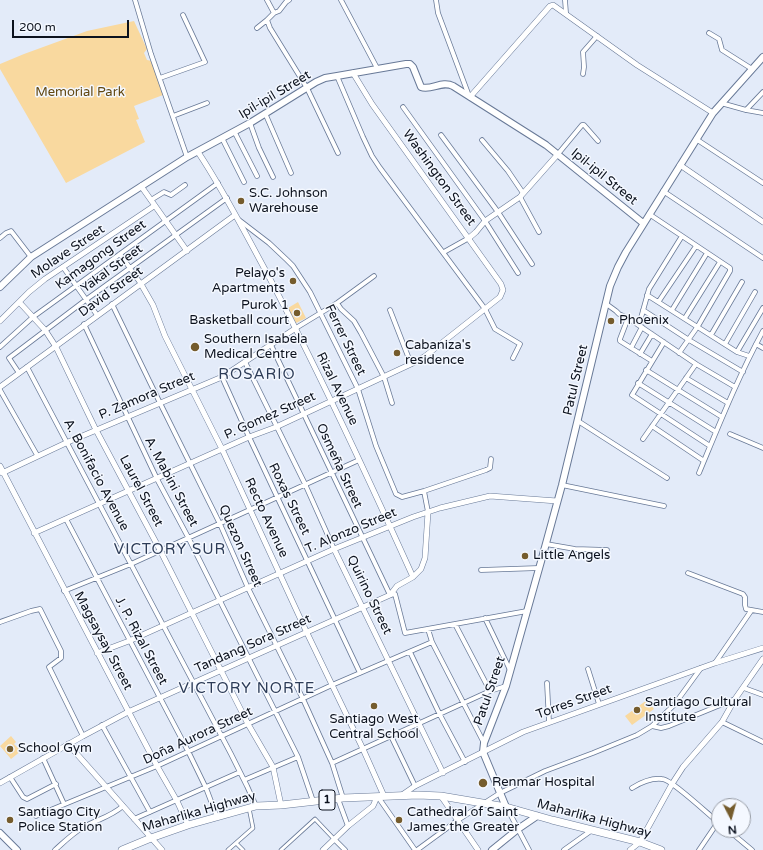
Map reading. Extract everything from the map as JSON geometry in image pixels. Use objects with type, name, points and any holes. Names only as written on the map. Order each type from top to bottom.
[{"type":"main road","name":"Patul Street","points":[[483,752],[484,743],[506,686],[546,544],[578,421],[605,304],[618,266],[713,113],[763,57]]},
{"type":"main road","name":"Ipil-ipil Street","points":[[0,287],[31,257],[141,186],[187,157],[250,123],[325,78],[378,68],[410,64],[413,67],[421,87],[423,88],[449,84],[558,154],[643,224]]},
{"type":"main road","points":[[483,752],[506,807]]},
{"type":"main road","name":"Maharlika Highway","points":[[122,850],[188,825],[252,807],[340,798],[380,796],[441,796],[484,802],[506,807],[640,842],[661,850]]},
{"type":"main road","points":[[492,850],[537,816]]},
{"type":"main road","points":[[0,833],[17,850]]},
{"type":"street","points":[[134,0],[187,157]]},
{"type":"street","points":[[267,0],[274,13]]},
{"type":"street","points":[[342,0],[378,68]]},
{"type":"street","points":[[436,0],[438,13],[470,97],[550,6],[553,5],[637,65],[713,113]]},
{"type":"street","points":[[565,0],[566,13]]},
{"type":"street","points":[[257,28],[274,13],[279,11],[286,1]]},
{"type":"street","points":[[160,78],[204,62],[183,15]]},
{"type":"street","points":[[267,20],[270,28],[307,88],[338,153]]},
{"type":"street","points":[[709,33],[719,39],[722,50],[752,69]]},
{"type":"street","points":[[583,74],[583,52],[597,36]]},
{"type":"street","name":"Washington Street","points":[[353,73],[372,104],[501,284],[503,290],[500,296]]},
{"type":"street","points":[[337,76],[372,156],[485,309],[495,330],[520,344],[513,358]]},
{"type":"street","points":[[746,110],[763,92]]},
{"type":"street","points":[[173,116],[207,103]]},
{"type":"street","points":[[721,103],[763,113]]},
{"type":"street","points":[[403,107],[485,221],[518,273]]},
{"type":"street","points":[[265,113],[291,173]]},
{"type":"street","points":[[250,123],[259,148],[273,177]]},
{"type":"street","points":[[444,252],[469,238],[485,221],[521,195],[582,125],[584,125],[598,141]]},
{"type":"street","points":[[234,131],[257,176]]},
{"type":"street","points":[[441,135],[498,212],[532,264]]},
{"type":"street","points":[[222,138],[244,182]]},
{"type":"street","points":[[696,139],[763,183]]},
{"type":"street","points":[[482,140],[508,171],[539,232]]},
{"type":"street","name":"Rizal Avenue","points":[[198,152],[227,198],[296,328],[413,577]]},
{"type":"street","points":[[680,166],[763,222]]},
{"type":"street","name":"Kamagong Street","points":[[0,347],[33,317],[218,183]]},
{"type":"street","points":[[151,200],[164,192],[171,195],[185,185]]},
{"type":"street","points":[[141,186],[187,251]]},
{"type":"street","points":[[664,191],[763,258]]},
{"type":"street","name":"Yakal Street","points":[[19,374],[9,358],[87,299],[227,198]]},
{"type":"street","name":"Molave Street","points":[[0,321],[45,279],[154,206]]},
{"type":"street","points":[[649,214],[730,268],[729,274],[698,326],[679,353]]},
{"type":"street","name":"David Street","points":[[0,388],[56,347],[84,324],[237,217]]},
{"type":"street","name":"Ferrer Street","points":[[237,217],[269,243],[293,266],[307,286],[358,389],[376,446],[396,494],[402,497],[424,491]]},
{"type":"street","points":[[0,238],[11,231],[31,257]]},
{"type":"street","points":[[631,348],[640,326],[647,294],[682,236]]},
{"type":"street","points":[[659,302],[696,246]]},
{"type":"street","points":[[672,310],[707,253]]},
{"type":"street","name":"Recto Avenue","points":[[120,254],[141,284],[153,306],[165,336],[222,450],[363,749],[380,796]]},
{"type":"street","points":[[685,318],[720,262]]},
{"type":"street","points":[[63,268],[98,315]]},
{"type":"street","name":"P. Zamora Street","points":[[2,473],[37,455],[126,416],[160,404],[222,376],[337,303],[374,276]]},
{"type":"street","points":[[711,335],[742,282]]},
{"type":"street","points":[[725,344],[755,292]]},
{"type":"street","points":[[647,294],[737,352],[749,356]]},
{"type":"street","name":"P. Gomez Street","points":[[34,533],[249,437],[276,427],[411,364],[424,357],[500,296]]},
{"type":"street","name":"Laurel Street","points":[[20,303],[45,330],[56,347],[96,430],[160,550],[248,724],[273,767],[281,805]]},
{"type":"street","points":[[337,303],[354,321],[384,376],[392,403]]},
{"type":"street","name":"Quezon Street","points":[[112,304],[160,404],[191,463],[248,588],[332,763],[348,826]]},
{"type":"street","points":[[605,304],[696,364],[736,387]]},
{"type":"street","points":[[737,352],[763,308]]},
{"type":"street","points":[[390,310],[411,364]]},
{"type":"street","points":[[643,310],[689,340],[743,372]]},
{"type":"street","points":[[628,318],[620,340],[621,342],[652,361]]},
{"type":"street","name":"A. Mabini Street","points":[[84,324],[126,416],[157,479],[276,711],[298,757],[313,801]]},
{"type":"street","points":[[699,473],[749,356],[763,331]]},
{"type":"street","points":[[640,354],[652,334]]},
{"type":"street","points":[[664,342],[638,383],[632,396],[710,446]]},
{"type":"street","points":[[756,344],[763,348]]},
{"type":"street","name":"Osmeña Street","points":[[271,345],[390,595],[395,594],[405,633],[428,629]]},
{"type":"street","name":"Quirino Street","points":[[245,362],[305,484],[334,550],[443,773]]},
{"type":"street","points":[[643,439],[696,364]]},
{"type":"street","name":"A. Bonifacio Avenue","points":[[27,367],[68,442],[240,772],[252,807]]},
{"type":"street","points":[[646,370],[722,418]]},
{"type":"street","name":"Roxas Street","points":[[222,376],[249,437],[360,672]]},
{"type":"street","points":[[686,378],[728,403]]},
{"type":"street","points":[[638,383],[716,432]]},
{"type":"street","points":[[0,388],[37,455]]},
{"type":"street","points":[[578,421],[667,478]]},
{"type":"street","points":[[652,426],[704,460]]},
{"type":"street","points":[[730,434],[763,448]]},
{"type":"street","points":[[413,577],[419,572],[425,558],[428,512],[424,491],[489,469],[491,459]]},
{"type":"street","points":[[64,591],[131,564],[359,460]]},
{"type":"street","name":"Magsaysay Street","points":[[0,466],[2,473],[128,712],[177,801],[188,825]]},
{"type":"street","points":[[562,485],[664,506]]},
{"type":"street","name":"T. Alonzo Street","points":[[97,653],[129,641],[390,526],[428,512],[490,496],[557,501]]},
{"type":"street","name":"J. P. Rizal Street","points":[[66,519],[188,751],[206,788],[217,817]]},
{"type":"street","points":[[546,544],[575,550],[607,550]]},
{"type":"street","points":[[481,570],[539,568]]},
{"type":"street","points":[[688,573],[743,594],[745,597],[745,608],[751,611],[763,612]]},
{"type":"street","name":"Tandang Sora Street","points":[[0,783],[102,725],[128,712],[363,608],[390,595],[397,586],[413,577]]},
{"type":"street","points":[[0,622],[31,611],[40,610],[46,619],[61,651],[61,658],[49,667],[83,736]]},
{"type":"street","points":[[484,743],[432,642],[428,629],[527,611]]},
{"type":"street","points":[[715,663],[751,611]]},
{"type":"street","points":[[485,618],[510,670]]},
{"type":"street","points":[[455,624],[490,692]]},
{"type":"street","name":"Doña Aurora Street","points":[[36,816],[157,766],[360,672],[432,642]]},
{"type":"street","name":"Torres Street","points":[[400,796],[415,786],[523,732],[715,663],[763,648]]},
{"type":"street","points":[[410,652],[440,715],[465,762]]},
{"type":"street","points":[[630,850],[640,842],[683,767],[722,722],[735,699],[763,659]]},
{"type":"street","points":[[323,850],[348,826],[373,806],[380,796],[416,850],[484,802],[500,793],[545,771],[637,735],[652,726],[674,705],[701,668]]},
{"type":"street","points":[[588,669],[599,704]]},
{"type":"street","points":[[547,683],[549,722]]},
{"type":"street","points":[[332,763],[506,686]]},
{"type":"street","points":[[744,688],[763,695]]},
{"type":"street","points":[[652,726],[661,728],[669,726],[735,699]]},
{"type":"street","points":[[722,722],[763,742]]},
{"type":"street","points":[[102,725],[150,812]]},
{"type":"street","points":[[391,736],[415,786]]},
{"type":"street","points":[[68,744],[162,850]]},
{"type":"street","points":[[244,780],[298,757]]},
{"type":"street","points":[[43,758],[64,804]]},
{"type":"street","points":[[134,819],[240,772]]},
{"type":"street","points":[[10,777],[24,798],[27,799],[56,784]]},
{"type":"street","points":[[632,788],[651,780],[663,779],[672,784],[711,816]]},
{"type":"street","points":[[441,796],[478,850]]},
{"type":"street","points":[[55,850],[79,830],[115,813],[123,806]]},
{"type":"street","points":[[228,850],[253,828],[252,807]]},
{"type":"street","points":[[506,807],[530,850]]},
{"type":"street","points":[[281,850],[315,819],[345,850]]},
{"type":"street","points":[[564,850],[593,830]]},
{"type":"street","points":[[699,850],[711,833]]},
{"type":"street","points":[[738,838],[752,850]]},
{"type":"street","points":[[236,843],[243,850]]},
{"type":"green space","name":"Memorial Park","points":[[134,21],[147,49],[144,53],[147,60],[152,61],[163,95],[134,106],[139,119],[136,120],[145,142],[66,183],[0,69],[0,64],[87,31]]},
{"type":"green space","name":"Purok 1 Basketball court","points":[[298,302],[306,318],[296,323],[288,308]]},
{"type":"green space","points":[[647,700],[654,709],[632,725],[625,716]]},
{"type":"green space","name":"School Gym","points":[[11,736],[16,742],[14,744],[21,751],[11,759],[0,746]]},
{"type":"place","name":"S.C. Johnson Warehouse","points":[[241,201]]},
{"type":"place","name":"Pelayo's Apartments","points":[[293,281]]},
{"type":"place","name":"Purok 1 Basketball court","points":[[297,313]]},
{"type":"place","name":"Phoenix","points":[[611,321]]},
{"type":"place","name":"Southern Isabela Medical Centre","points":[[195,347]]},
{"type":"place","name":"Cabaniza's residence","points":[[397,353]]},
{"type":"place","name":"Little Angels","points":[[525,556]]},
{"type":"place","name":"Santiago West Central School","points":[[374,706]]},
{"type":"place","name":"Santiago Cultural Institute","points":[[637,710]]},
{"type":"place","name":"School Gym","points":[[10,749]]},
{"type":"place","name":"Renmar Hospital","points":[[483,783]]},
{"type":"place","name":"Santiago City Police Station","points":[[10,820]]},
{"type":"place","name":"Cathedral of Saint James the Greater","points":[[399,820]]},
{"type":"district","name":"ROSARIO","points":[[257,375]]},
{"type":"district","name":"VICTORY SUR","points":[[170,550]]},
{"type":"district","name":"VICTORY NORTE","points":[[247,689]]}]
